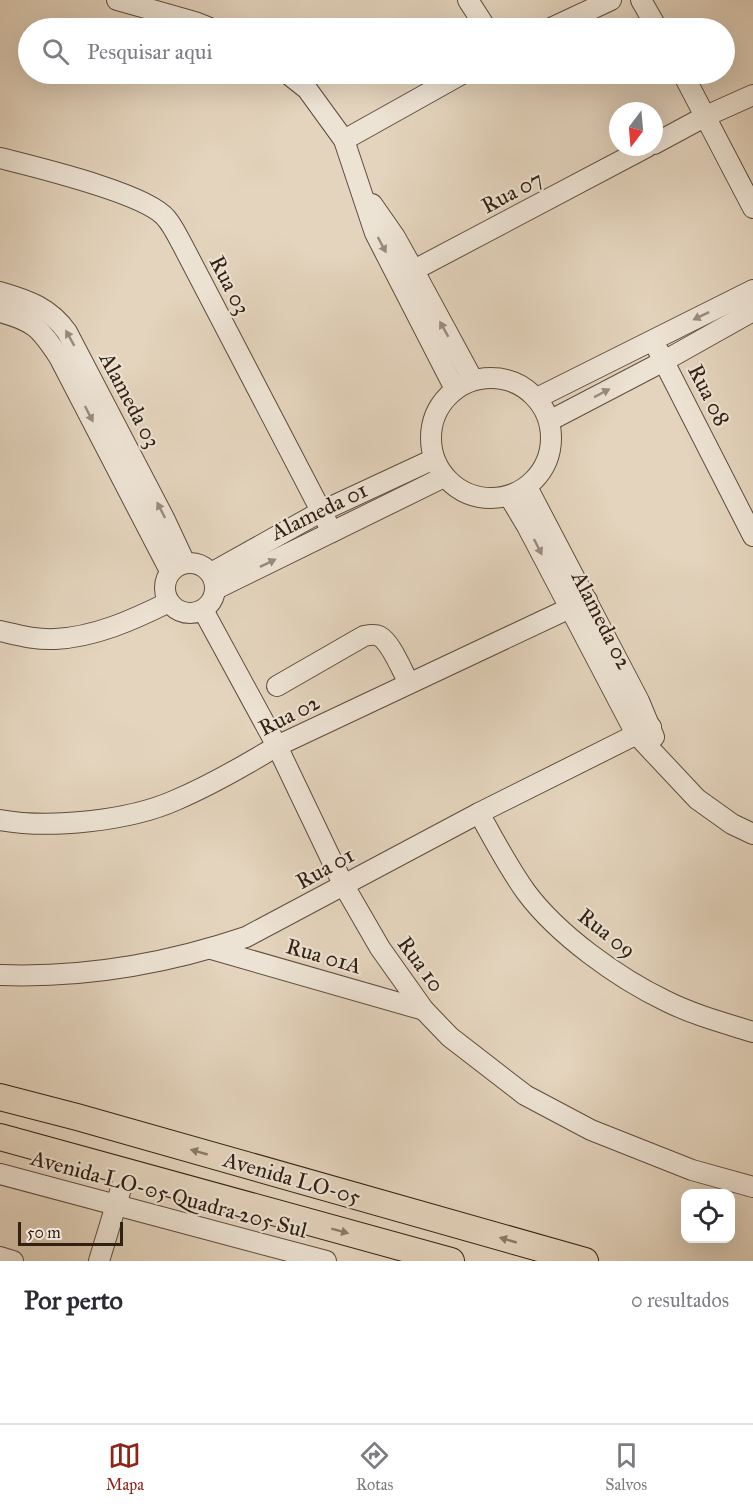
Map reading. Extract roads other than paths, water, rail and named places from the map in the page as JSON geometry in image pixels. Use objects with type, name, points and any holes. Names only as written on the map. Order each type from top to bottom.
[{"type":"main road","name":"Avenida LO-05","points":[[0,1097],[585,1261]]},
{"type":"main road","name":"Avenida LO-05","points":[[0,1137],[419,1257],[451,1261]]},
{"type":"street","points":[[117,0],[181,18]]},
{"type":"street","points":[[468,0],[480,18]]},
{"type":"street","points":[[572,18],[611,0]]},
{"type":"street","points":[[641,0],[651,18]]},
{"type":"street","points":[[301,84],[307,89],[344,140],[375,233],[407,275],[464,384]]},
{"type":"street","points":[[344,140],[444,84]]},
{"type":"street","points":[[688,84],[753,208]]},
{"type":"street","points":[[663,139],[706,116],[753,95]]},
{"type":"street","name":"Rua 07","points":[[407,275],[631,156]]},
{"type":"street","name":"Rua 03","points":[[0,158],[118,192],[149,204],[166,217],[332,532]]},
{"type":"street","points":[[537,398],[753,290]]},
{"type":"street","name":"Alameda 03","points":[[0,292],[27,300],[45,309],[67,332],[164,518],[178,567]]},
{"type":"street","points":[[550,420],[664,361],[753,311]]},
{"type":"street","name":"Alameda 03","points":[[0,312],[31,322],[44,334],[178,567]]},
{"type":"street","name":"Rua 08","points":[[652,340],[753,537]]},
{"type":"street","points":[[490,377],[507,379],[523,387],[537,398],[550,420],[551,452],[544,469],[526,487],[509,496],[477,497],[459,490],[444,477],[434,459],[430,439],[433,420],[441,403],[464,384],[490,377]]},
{"type":"street","name":"Alameda 01","points":[[213,581],[322,511],[434,459]]},
{"type":"street","name":"Alameda 01","points":[[213,581],[332,532],[444,477]]},
{"type":"street","name":"Alameda 02","points":[[526,487],[578,604],[660,760],[697,799],[732,824],[753,834]]},
{"type":"street","name":"Alameda 02","points":[[509,496],[578,604]]},
{"type":"street","points":[[197,563],[213,581],[210,605],[203,610],[188,614],[174,608],[164,588],[178,567],[197,563]]},
{"type":"street","points":[[0,631],[53,640],[83,636],[128,622],[169,602]]},
{"type":"street","name":"Rua 02","points":[[0,820],[57,825],[129,814],[173,802],[235,772],[277,746],[578,604]]},
{"type":"street","name":"Rua 10","points":[[203,610],[277,746],[343,885],[380,948],[424,1010],[450,1037],[525,1095],[591,1130],[692,1170],[753,1187]]},
{"type":"street","points":[[277,686],[364,636],[376,635],[388,645],[409,683]]},
{"type":"street","name":"Rua 01","points":[[0,975],[93,973],[211,949],[246,937],[479,813],[644,730]]},
{"type":"street","name":"Rua 09","points":[[479,813],[507,864],[527,894],[562,930],[602,964],[667,1002],[753,1032]]},
{"type":"street","name":"Rua 01A","points":[[211,949],[424,1010]]},
{"type":"street","points":[[99,1261],[126,1172]]},
{"type":"street","name":"Avenida LO-05 Quadra 205 Sul","points":[[0,1174],[327,1261]]},
{"type":"street","points":[[0,1257],[13,1261]]}]
